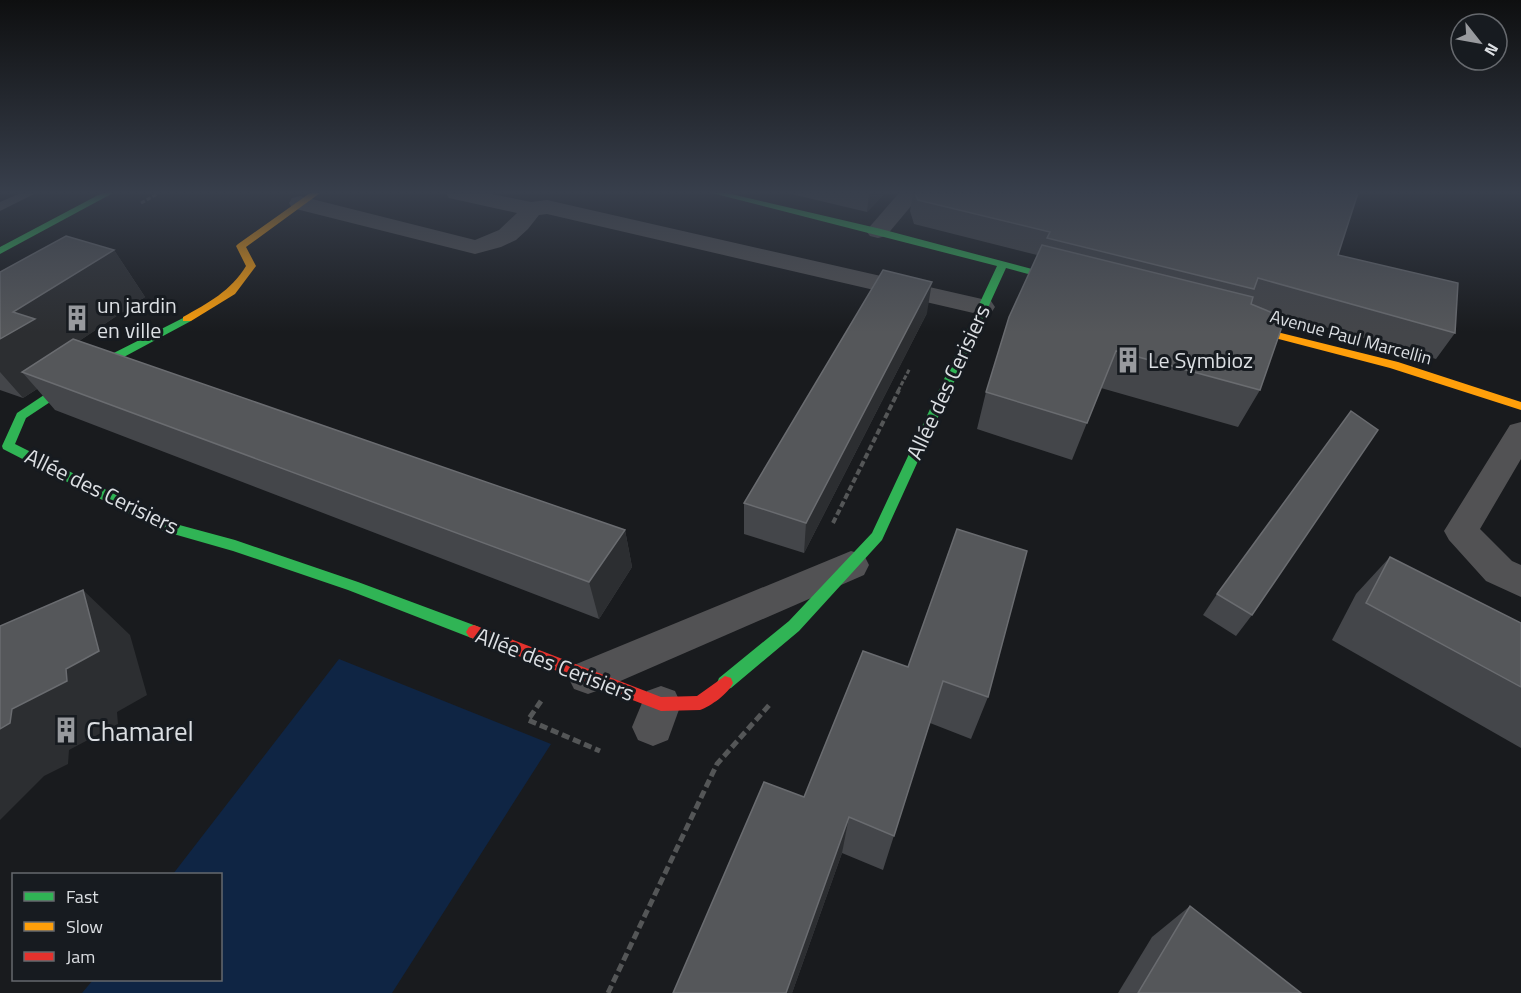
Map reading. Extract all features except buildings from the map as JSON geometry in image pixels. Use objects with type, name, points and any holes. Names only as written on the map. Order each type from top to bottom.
[{"type":"street","points":[[0,251],[21,239]]},
{"type":"street","name":"Allée des Cerisiers","points":[[250,239],[241,246],[250,266],[240,286],[211,306],[90,370],[21,416],[8,446],[168,526],[353,586],[588,676],[657,716],[700,703],[794,626],[877,536],[1003,264]]},
{"type":"street","points":[[445,239],[475,247],[497,243],[501,239]]},
{"type":"street","points":[[688,239],[982,307]]},
{"type":"street","points":[[910,239],[1083,285]]},
{"type":"street","name":"Avenue Paul Marcellin","points":[[1221,321],[1394,365],[1521,406]]},
{"type":"street","points":[[1521,433],[1461,531],[1499,571],[1521,582]]},
{"type":"street","points":[[588,676],[851,565]]},
{"type":"path","name":"Allée des Cerisiers","points":[[832,524],[916,358]]},
{"type":"path","name":"Allée des Cerisiers","points":[[544,696],[528,720],[600,751]]},
{"type":"path","points":[[608,993],[717,764],[775,698]]},
{"type":"shaded area","points":[[339,659],[551,744],[392,993],[82,993],[92,981],[222,981],[222,873],[174,873]]},
{"type":"traffic: fast","points":[[0,251],[22,239]]},
{"type":"traffic: fast","points":[[909,239],[1073,283]]},
{"type":"traffic: fast","points":[[725,683],[794,626],[877,536],[1003,264]]},
{"type":"traffic: fast","points":[[187,319],[90,370],[21,416],[8,446],[168,527],[235,546],[353,586],[474,632]]},
{"type":"traffic: slow","points":[[187,319],[224,298],[238,285],[251,266],[241,246],[250,239]]},
{"type":"traffic: slow","points":[[1237,325],[1394,365],[1521,406]]},
{"type":"traffic: jam","points":[[474,632],[661,704],[700,703],[725,683]]},
{"type":"place","name":"un jardin en ville","points":[[77,318]]},
{"type":"place","name":"Le Symbioz","points":[[1128,360]]},
{"type":"place","name":"Chamarel","points":[[66,730]]}]
